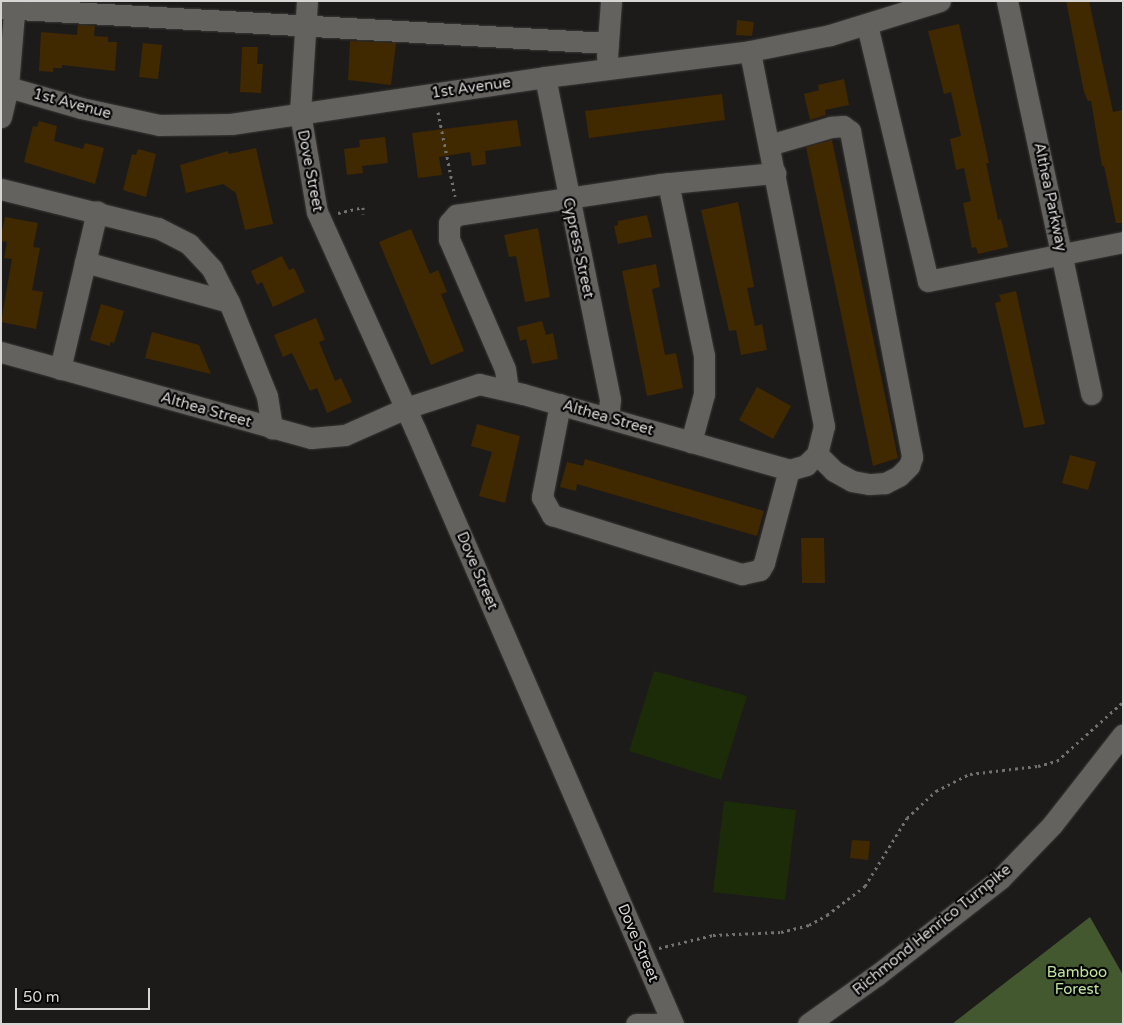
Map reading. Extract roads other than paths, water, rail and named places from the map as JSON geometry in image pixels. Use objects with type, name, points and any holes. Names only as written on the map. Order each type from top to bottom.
[{"type":"street","name":"Dove Street","points":[[307,1],[300,113],[319,218],[406,408],[673,1024]]},
{"type":"street","points":[[607,70],[611,1]]},
{"type":"street","name":"1st Avenue","points":[[5,85],[81,108],[159,125],[231,124],[546,77],[750,51],[867,25],[908,7],[940,1]]},
{"type":"street","name":"Althea Parkway","points":[[1007,1],[1063,255],[1091,394]]},
{"type":"street","points":[[1,117],[10,6],[305,26],[608,43]]},
{"type":"street","points":[[867,25],[928,281],[1123,242]]},
{"type":"street","points":[[560,404],[542,497],[552,515],[742,574],[760,570],[764,563],[789,470],[806,465],[817,454],[824,439],[824,426],[750,51]]},
{"type":"street","name":"Cypress Street","points":[[546,77],[568,198],[610,400],[608,418]]},
{"type":"street","points":[[769,144],[830,127],[843,126],[850,131],[912,456],[909,466],[899,476],[885,483],[869,484],[852,481],[834,471],[817,454]]},
{"type":"street","points":[[508,390],[505,368],[449,239],[448,223],[459,214],[668,183],[775,173]]},
{"type":"street","points":[[668,183],[704,355],[704,394],[691,442]]},
{"type":"street","points":[[1,189],[97,211],[158,228],[189,244],[212,269],[229,302],[267,396],[272,429]]},
{"type":"street","points":[[60,369],[97,211]]},
{"type":"street","points":[[85,262],[229,302]]},
{"type":"street","name":"Althea Street","points":[[1,352],[272,429],[310,438],[345,435],[406,408],[479,384],[560,404],[789,470]]},
{"type":"street","name":"Richmond Henrico Turnpike","points":[[808,1024],[877,975],[1000,879],[1052,825],[1123,734]]},
{"type":"street","points":[[636,1024],[658,1024]]},
{"type":"park label","name":"Bamboo Forest","points":[[1077,980]]}]
